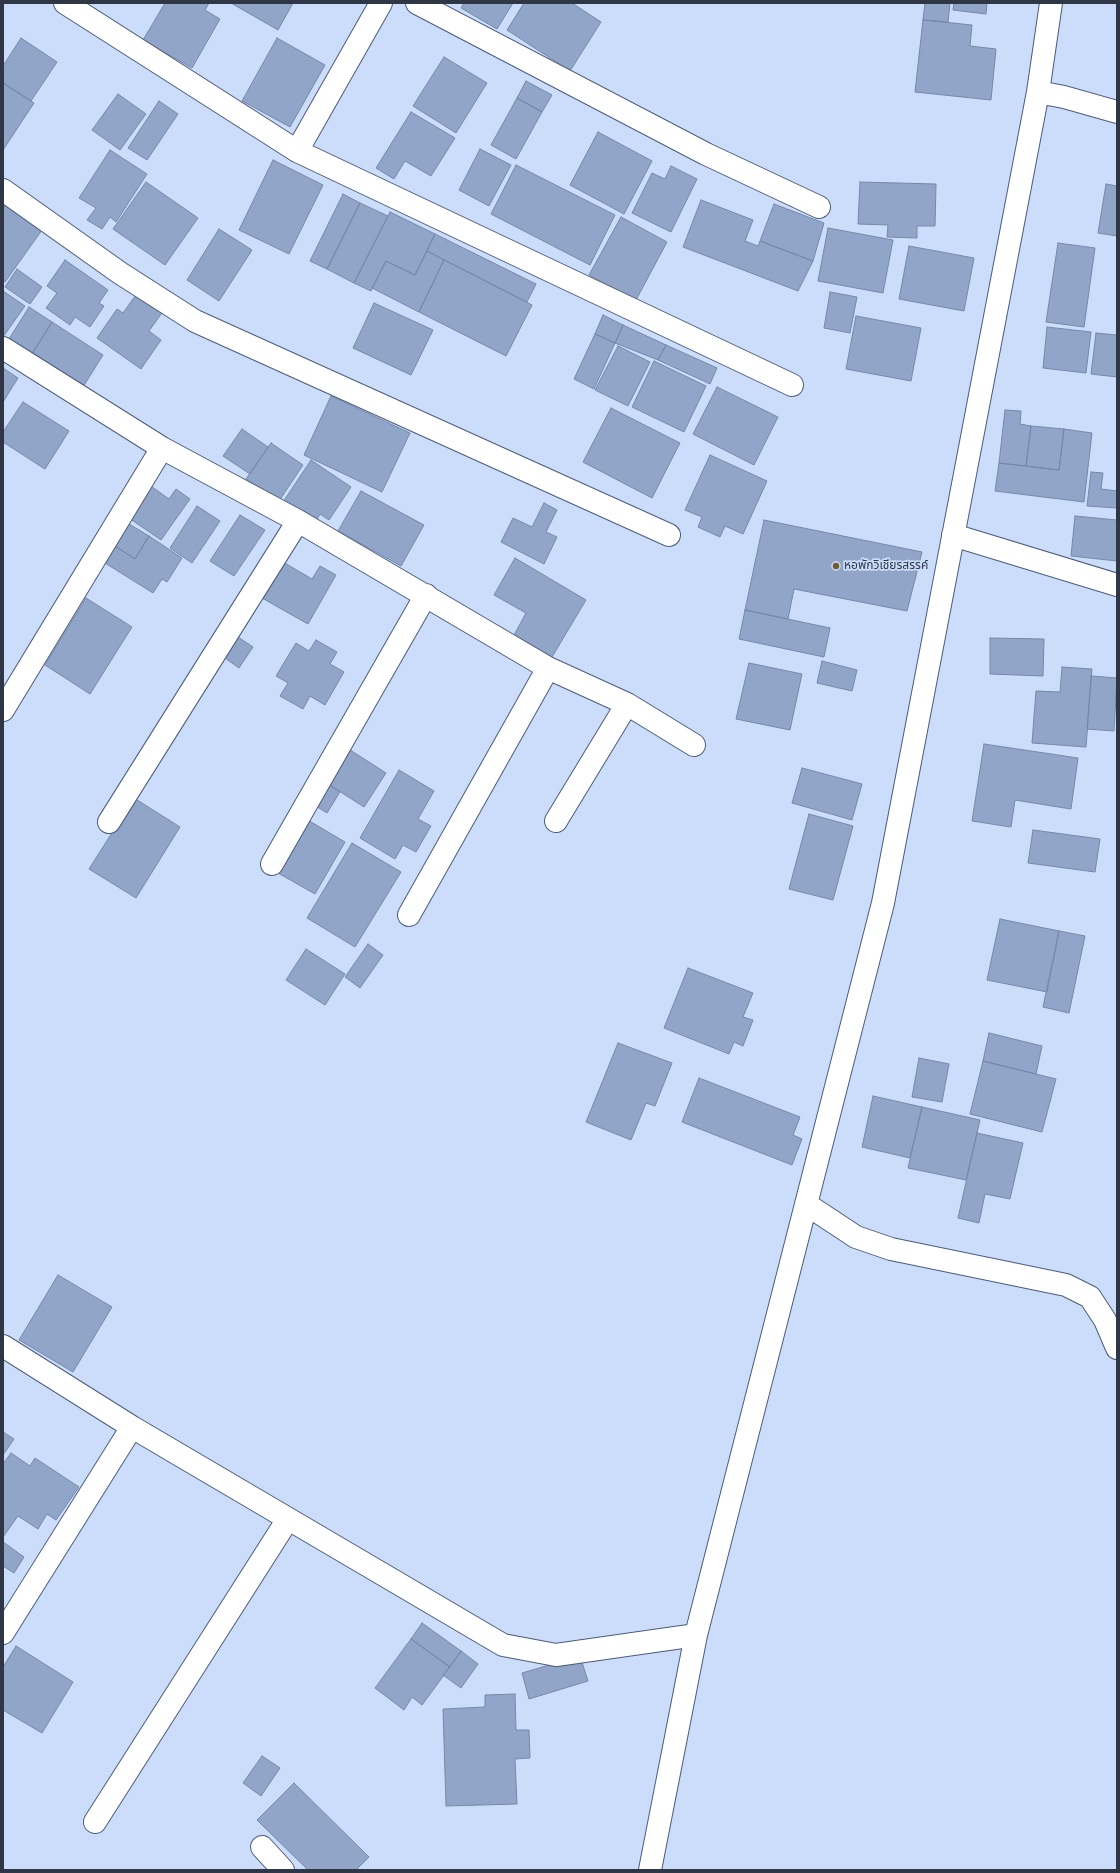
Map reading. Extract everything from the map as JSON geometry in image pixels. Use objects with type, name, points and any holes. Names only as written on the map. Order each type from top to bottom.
[{"type":"street","points":[[65,3],[297,151],[792,385]]},
{"type":"street","points":[[297,151],[381,3]]},
{"type":"street","points":[[417,3],[706,154],[819,207]]},
{"type":"street","points":[[650,1870],[696,1635],[883,903],[1038,92],[1051,3]]},
{"type":"street","points":[[1038,92],[1064,97],[1117,112]]},
{"type":"street","points":[[3,190],[120,273],[195,321],[669,535]]},
{"type":"street","points":[[3,348],[162,448],[298,521],[548,668],[627,704],[694,745]]},
{"type":"street","points":[[3,710],[162,448]]},
{"type":"street","points":[[109,822],[298,521]]},
{"type":"street","points":[[953,535],[1117,585]]},
{"type":"street","points":[[272,864],[426,595]]},
{"type":"street","points":[[409,915],[548,668]]},
{"type":"street","points":[[556,820],[627,704]]},
{"type":"street","points":[[806,1204],[856,1237],[891,1249],[1066,1285],[1090,1298],[1105,1320],[1117,1348]]},
{"type":"street","points":[[3,1346],[132,1427],[503,1645],[556,1655],[696,1635]]},
{"type":"street","points":[[3,1633],[132,1427]]},
{"type":"street","points":[[95,1822],[288,1519]]},
{"type":"street","points":[[262,1847],[283,1870]]},
{"type":"building","points":[[165,3],[209,3],[205,10],[220,19],[192,68],[143,40]]},
{"type":"building","points":[[231,3],[293,3],[278,30]]},
{"type":"building","points":[[464,3],[513,3],[497,29],[461,8]]},
{"type":"building","points":[[524,3],[572,3],[601,22],[570,71],[507,30]]},
{"type":"building","points":[[925,3],[950,3],[948,22],[923,20]]},
{"type":"building","points":[[954,3],[987,3],[986,14],[953,10]]},
{"type":"building","points":[[923,20],[972,25],[970,46],[996,49],[991,100],[915,92]]},
{"type":"building","points":[[21,38],[57,62],[31,101],[3,83],[3,66]]},
{"type":"building","points":[[277,38],[325,65],[290,127],[242,101]]},
{"type":"building","points":[[444,57],[487,83],[456,133],[413,106]]},
{"type":"building","points":[[526,81],[552,95],[542,112],[517,98]]},
{"type":"building","points":[[3,83],[34,103],[3,150]]},
{"type":"building","points":[[118,94],[146,114],[120,150],[92,130]]},
{"type":"building","points":[[517,98],[542,112],[516,159],[491,145]]},
{"type":"building","points":[[159,101],[178,114],[147,160],[128,148]]},
{"type":"building","points":[[411,112],[455,138],[431,176],[405,161],[394,179],[376,168]]},
{"type":"building","points":[[598,132],[652,161],[624,214],[570,185]]},
{"type":"building","points":[[480,149],[511,165],[489,206],[459,190]]},
{"type":"building","points":[[110,150],[147,174],[116,222],[110,217],[102,229],[87,220],[96,208],[79,198]]},
{"type":"building","points":[[273,160],[323,185],[289,254],[239,230]]},
{"type":"building","points":[[516,165],[615,215],[590,265],[491,214]]},
{"type":"building","points":[[671,166],[697,179],[671,232],[632,213],[652,173],[665,179]]},
{"type":"building","points":[[146,182],[198,218],[165,265],[113,229]]},
{"type":"building","points":[[860,182],[936,184],[935,226],[917,226],[917,238],[887,237],[888,225],[858,224]]},
{"type":"building","points":[[1106,184],[1117,186],[1117,236],[1098,233]]},
{"type":"building","points":[[343,194],[360,203],[327,269],[310,261]]},
{"type":"building","points":[[10,197],[47,223],[5,282],[3,280],[3,208]]},
{"type":"building","points":[[701,200],[753,220],[745,241],[758,246],[760,241],[813,261],[798,291],[683,247]]},
{"type":"building","points":[[360,203],[388,216],[354,283],[327,269]]},
{"type":"building","points":[[774,204],[824,223],[813,261],[760,241]]},
{"type":"building","points":[[390,212],[435,234],[415,275],[386,261],[371,291],[354,283]]},
{"type":"building","points":[[621,217],[667,242],[636,300],[589,275]]},
{"type":"building","points":[[828,228],[893,240],[883,293],[818,281]]},
{"type":"building","points":[[219,229],[252,250],[219,301],[187,280]]},
{"type":"building","points":[[435,234],[536,284],[527,302],[427,251]]},
{"type":"building","points":[[1058,243],[1095,248],[1084,327],[1046,322]]},
{"type":"building","points":[[909,246],[974,258],[964,311],[899,299]]},
{"type":"building","points":[[427,251],[444,260],[419,312],[372,288],[386,261],[415,275]]},
{"type":"building","points":[[65,260],[108,290],[99,303],[104,306],[90,327],[75,317],[70,325],[46,308],[57,293],[47,286]]},
{"type":"building","points":[[444,260],[532,305],[506,356],[419,312]]},
{"type":"building","points":[[17,269],[42,287],[30,304],[5,287]]},
{"type":"building","points":[[3,291],[25,306],[3,337]]},
{"type":"building","points":[[138,292],[164,310],[149,331],[161,340],[141,369],[97,338],[117,309],[123,313]]},
{"type":"building","points":[[830,292],[857,297],[850,333],[824,328]]},
{"type":"building","points":[[374,303],[433,330],[411,375],[353,348]]},
{"type":"building","points":[[29,307],[52,322],[27,362],[4,347]]},
{"type":"building","points":[[603,315],[623,325],[615,343],[595,334]]},
{"type":"building","points":[[856,316],[921,328],[911,381],[846,369]]},
{"type":"building","points":[[52,322],[103,355],[78,395],[27,362]]},
{"type":"building","points":[[623,325],[666,345],[658,360],[615,343]]},
{"type":"building","points":[[1047,327],[1091,332],[1086,373],[1043,368]]},
{"type":"building","points":[[1096,333],[1117,335],[1117,377],[1091,374]]},
{"type":"building","points":[[595,334],[615,343],[594,389],[574,379]]},
{"type":"building","points":[[666,345],[717,368],[710,384],[658,360]]},
{"type":"building","points":[[618,346],[650,362],[628,406],[595,390]]},
{"type":"building","points":[[654,361],[706,386],[684,432],[632,407]]},
{"type":"building","points":[[3,368],[18,378],[3,402]]},
{"type":"building","points":[[717,387],[778,417],[754,465],[693,434]]},
{"type":"building","points":[[331,396],[410,433],[382,492],[304,455]]},
{"type":"building","points":[[23,402],[69,431],[45,469],[3,442],[3,432]]},
{"type":"building","points":[[611,408],[680,443],[652,498],[583,462]]},
{"type":"building","points":[[1005,410],[1021,411],[1020,424],[1031,426],[1026,466],[999,463]]},
{"type":"building","points":[[1031,426],[1064,429],[1059,470],[1026,466]]},
{"type":"building","points":[[242,429],[268,447],[250,474],[223,456]]},
{"type":"building","points":[[1064,429],[1092,433],[1084,502],[995,491],[999,463],[1059,470]]},
{"type":"building","points":[[271,443],[303,465],[279,501],[246,479]]},
{"type":"building","points":[[710,455],[767,481],[743,534],[725,526],[720,537],[698,527],[702,517],[685,510]]},
{"type":"building","points":[[311,460],[351,487],[329,520],[320,514],[314,524],[283,502]]},
{"type":"building","points":[[1091,472],[1103,473],[1101,489],[1117,491],[1117,508],[1087,506]]},
{"type":"building","points":[[148,484],[169,499],[176,489],[190,499],[161,540],[126,516]]},
{"type":"building","points":[[361,491],[424,525],[401,566],[338,531]]},
{"type":"building","points":[[544,503],[557,510],[546,532],[557,537],[544,564],[501,542],[513,518],[532,527]]},
{"type":"building","points":[[197,506],[220,521],[192,563],[170,548]]},
{"type":"building","points":[[240,515],[265,530],[234,576],[210,561]]},
{"type":"building","points":[[1075,516],[1117,520],[1117,561],[1071,556]]},
{"type":"building","name":"หอพักวิเชียรสรรค์","points":[[764,520],[922,552],[907,611],[794,589],[788,619],[745,610]]},
{"type":"building","points":[[129,524],[149,536],[135,559],[115,546]]},
{"type":"building","points":[[149,536],[182,558],[167,582],[162,579],[153,593],[105,563],[115,546],[135,559]]},
{"type":"building","points":[[515,558],[586,600],[552,657],[514,635],[526,613],[494,595]]},
{"type":"building","points":[[283,562],[312,579],[320,566],[336,575],[308,624],[262,598]]},
{"type":"building","points":[[86,598],[132,627],[90,694],[45,665]]},
{"type":"building","points":[[745,610],[830,628],[824,657],[739,639]]},
{"type":"building","points":[[232,633],[253,647],[239,668],[218,653]]},
{"type":"building","points":[[990,638],[1044,639],[1043,676],[990,674]]},
{"type":"building","points":[[316,640],[337,652],[330,664],[344,672],[325,705],[310,696],[303,709],[280,696],[288,683],[276,676],[296,643],[309,651]]},
{"type":"building","points":[[822,661],[857,670],[852,691],[817,683]]},
{"type":"building","points":[[749,663],[802,674],[790,730],[736,719]]},
{"type":"building","points":[[1062,667],[1092,669],[1086,747],[1032,743],[1036,691],[1060,692]]},
{"type":"building","points":[[1091,676],[1117,678],[1114,731],[1087,729]]},
{"type":"building","points":[[984,744],[1078,758],[1071,809],[1015,800],[1011,827],[972,821]]},
{"type":"building","points":[[344,746],[386,773],[364,807],[322,780]]},
{"type":"building","points":[[802,768],[862,784],[852,820],[792,803]]},
{"type":"building","points":[[399,770],[434,791],[418,819],[431,826],[416,852],[403,845],[395,859],[360,838]]},
{"type":"building","points":[[322,780],[340,792],[327,813],[308,801]]},
{"type":"building","points":[[134,798],[180,827],[136,898],[89,869]]},
{"type":"building","points":[[809,814],[853,826],[833,900],[789,889]]},
{"type":"building","points":[[301,816],[345,842],[315,894],[271,869]]},
{"type":"building","points":[[1033,830],[1100,839],[1095,872],[1028,863]]},
{"type":"building","points":[[352,843],[401,872],[355,947],[307,918]]},
{"type":"building","points":[[1000,919],[1059,931],[1047,992],[987,980]]},
{"type":"building","points":[[1059,931],[1085,936],[1069,1013],[1043,1007]]},
{"type":"building","points":[[368,944],[383,955],[360,988],[345,977]]},
{"type":"building","points":[[306,949],[345,974],[325,1005],[286,980]]},
{"type":"building","points":[[688,968],[753,993],[743,1017],[753,1020],[743,1046],[734,1042],[729,1054],[664,1028]]},
{"type":"building","points":[[989,1033],[1042,1046],[1036,1074],[983,1061]]},
{"type":"building","points":[[618,1043],[672,1063],[655,1106],[646,1103],[631,1140],[586,1122]]},
{"type":"building","points":[[919,1058],[949,1064],[942,1102],[912,1097]]},
{"type":"building","points":[[983,1061],[1056,1079],[1042,1132],[970,1114]]},
{"type":"building","points":[[699,1078],[800,1117],[793,1135],[802,1139],[792,1165],[682,1122]]},
{"type":"building","points":[[873,1096],[922,1107],[910,1158],[862,1147]]},
{"type":"building","points":[[922,1107],[980,1120],[966,1180],[908,1168]]},
{"type":"building","points":[[977,1133],[1023,1143],[1010,1199],[985,1194],[979,1223],[958,1218]]},
{"type":"building","points":[[58,1275],[112,1307],[73,1372],[19,1340]]},
{"type":"building","points":[[3,1432],[14,1439],[3,1455]]},
{"type":"building","points":[[11,1453],[30,1466],[35,1458],[79,1487],[56,1520],[47,1514],[38,1529],[18,1516],[3,1537],[3,1464]]},
{"type":"building","points":[[3,1542],[24,1557],[14,1573],[3,1566]]},
{"type":"building","points":[[422,1623],[461,1651],[450,1667],[411,1639]]},
{"type":"building","points":[[411,1639],[450,1667],[422,1705],[412,1697],[404,1710],[375,1688]]},
{"type":"building","points":[[16,1646],[73,1682],[42,1733],[3,1710],[3,1667]]},
{"type":"building","points":[[461,1651],[478,1664],[461,1688],[443,1675]]},
{"type":"building","points":[[580,1656],[588,1681],[529,1699],[522,1673]]},
{"type":"building","points":[[515,1694],[516,1730],[529,1730],[530,1758],[515,1759],[517,1804],[446,1806],[443,1709],[485,1707],[485,1695]]},
{"type":"building","points":[[262,1756],[280,1768],[261,1796],[243,1783]]},
{"type":"building","points":[[294,1783],[369,1857],[356,1870],[308,1870],[257,1820]]},
{"type":"place","name":"หอพักวิเชียรสรรค์","points":[[836,566]]}]
